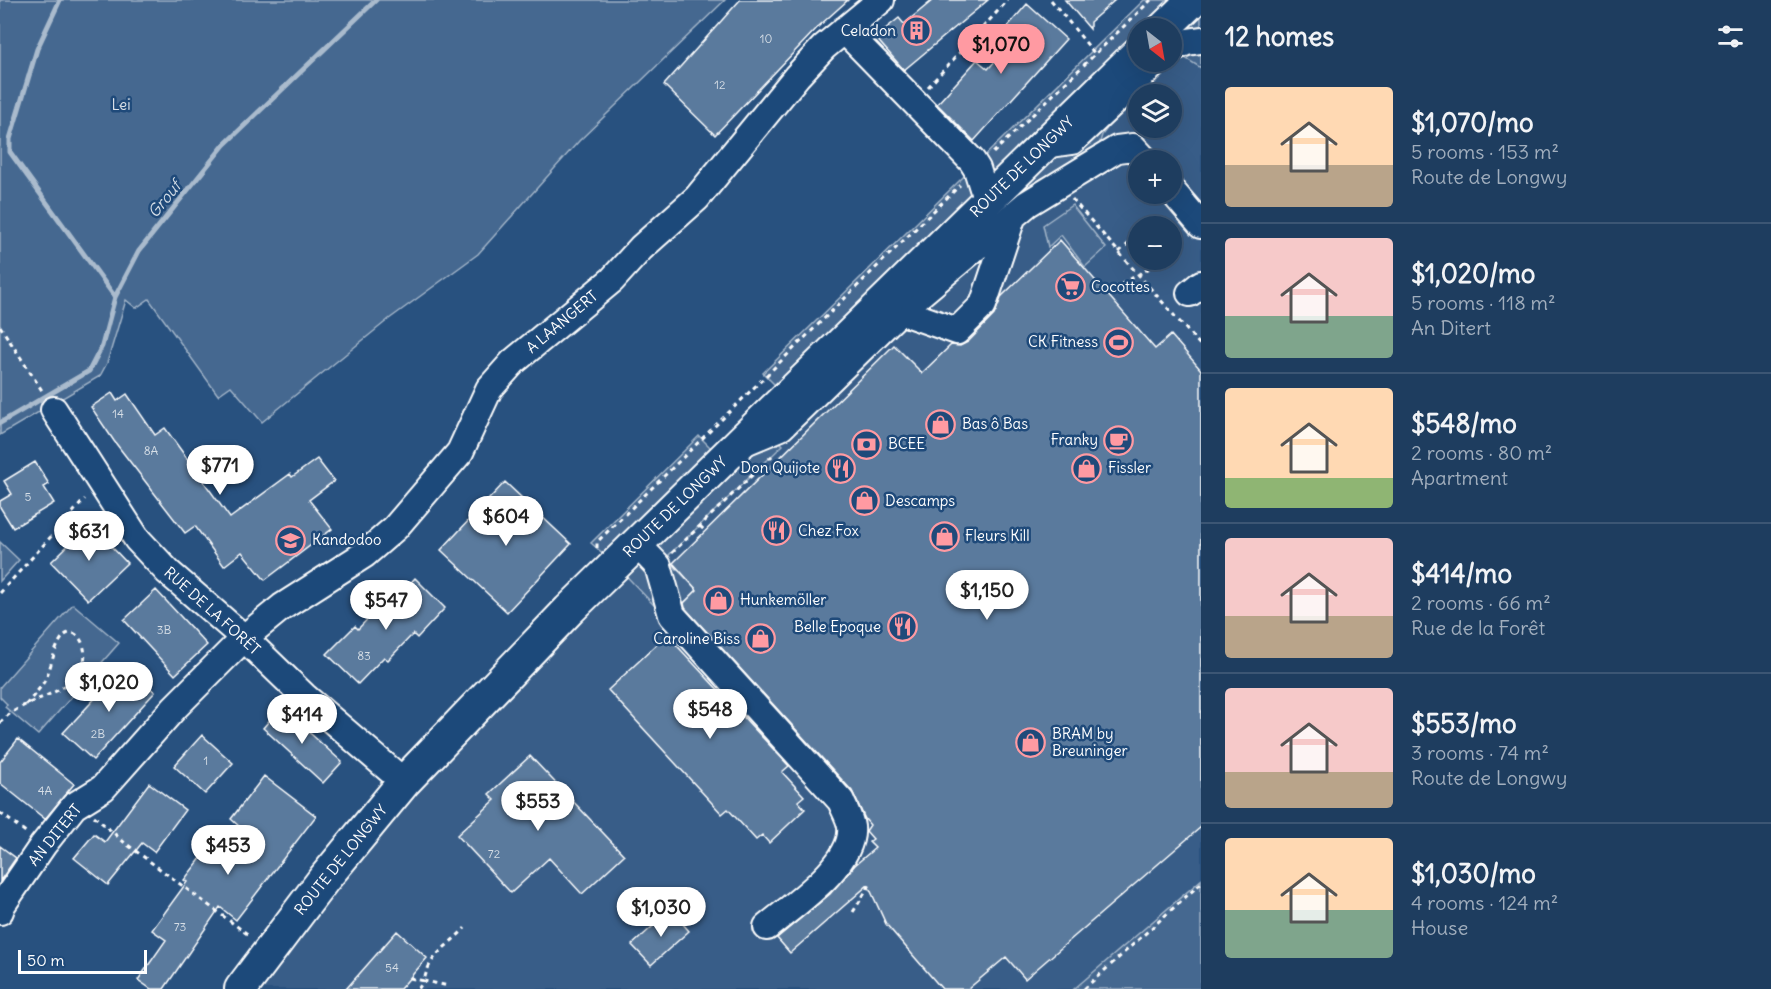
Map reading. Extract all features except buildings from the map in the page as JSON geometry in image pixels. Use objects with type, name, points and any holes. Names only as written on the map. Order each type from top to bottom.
[{"type":"main road","points":[[1174,18],[1193,0]]},
{"type":"main road","name":"ROUTE DE LONGWY","points":[[242,989],[324,879],[404,782],[569,610],[737,446],[1000,209],[1044,145],[1128,63]]},
{"type":"street","name":"A LAANGERT","points":[[244,638],[282,607],[365,554],[389,535],[460,452],[489,389],[513,362],[612,280],[641,248],[697,198],[797,75],[824,46],[881,0]]},
{"type":"street","points":[[1193,0],[1201,8]]},
{"type":"street","points":[[844,30],[930,105],[977,169],[1000,209],[983,305],[957,331],[900,311]]},
{"type":"street","points":[[1182,44],[1201,40]]},
{"type":"street","points":[[1044,145],[1072,141],[1145,72]]},
{"type":"street","points":[[737,446],[781,427],[1000,209],[1026,204],[1118,149],[1133,147],[1136,150]]},
{"type":"street","points":[[1182,203],[1201,225]]},
{"type":"street","name":"RUE DE LA FORÊT","points":[[54,410],[137,539],[168,572],[244,638],[304,696],[404,782]]},
{"type":"street","points":[[637,544],[658,566],[672,615],[841,801],[851,826],[848,849],[838,865],[767,927]]},
{"type":"street","name":"AN DITERT","points":[[0,911],[43,845],[74,806],[103,788],[175,707],[244,638]]},
{"type":"path","points":[[930,105],[1008,0]]},
{"type":"path","points":[[1051,0],[1095,54]]},
{"type":"path","points":[[977,169],[1151,0]]},
{"type":"path","points":[[1065,190],[1201,346]]},
{"type":"path","points":[[1119,252],[1128,244]]},
{"type":"path","points":[[1106,293],[1145,270]]},
{"type":"path","points":[[0,326],[38,384]]},
{"type":"path","points":[[0,593],[99,483]]},
{"type":"path","points":[[700,526],[705,531]]},
{"type":"path","points":[[0,723],[7,715],[63,688],[74,679],[83,667],[86,653],[83,641],[78,635],[71,633],[64,635],[45,680],[25,706]]},
{"type":"path","points":[[80,802],[125,843],[271,950]]},
{"type":"path","points":[[0,813],[43,845]]},
{"type":"path","points":[[853,912],[871,883]]},
{"type":"path","points":[[1084,989],[1201,883]]},
{"type":"path","points":[[418,989],[424,981],[428,964],[439,950],[450,944],[465,928]]},
{"type":"path","points":[[410,978],[449,986]]},
{"type":"shaded area","points":[[1182,56],[1201,68],[1201,880],[1074,989],[241,989],[324,879],[722,460],[1094,162],[1102,135],[1128,108],[1128,138],[1182,138],[1182,84],[1153,84],[1166,72],[1182,72]]},
{"type":"green space","name":"Lei","points":[[0,0],[725,0],[579,141],[478,254],[389,319],[262,422],[231,386],[218,395],[149,299],[136,308],[126,300],[107,363],[100,376],[0,435]]},
{"type":"green space","points":[[1144,0],[1201,0],[1201,68],[1182,56],[1182,18],[1128,18],[1128,72],[1166,72],[1153,84],[1128,84],[1128,108],[1102,135],[1094,162],[787,397],[763,373]]},
{"type":"green space","points":[[1072,205],[1106,248],[1085,267],[1061,235],[1048,247],[1043,225]]},
{"type":"green space","points":[[699,436],[733,470],[745,458],[776,438],[783,445],[669,555],[672,564],[697,590],[667,619],[616,565],[591,543]]},
{"type":"green space","points":[[0,542],[19,560],[0,581]]},
{"type":"green space","points":[[73,604],[119,643],[38,735],[5,707],[7,704],[0,697],[0,687]]},
{"type":"green space","points":[[1201,880],[1201,989],[1074,989]]},
{"type":"waterway","points":[[60,0],[37,49],[10,139],[10,152],[115,297]]},
{"type":"waterway","name":"Grouf","points":[[0,423],[89,371],[102,346],[115,297],[139,251],[224,145],[376,0]]},
{"type":"place","name":"Celadon","points":[[917,31]]},
{"type":"place","name":"Cocottes","points":[[1070,287]]},
{"type":"place","name":"CK Fitness","points":[[1119,342]]},
{"type":"place","name":"Bas ô Bas","points":[[941,424]]},
{"type":"place","name":"Franky","points":[[1119,440]]},
{"type":"place","name":"BCEE","points":[[867,444]]},
{"type":"place","name":"Don Quijote","points":[[841,468]]},
{"type":"place","name":"Fissler","points":[[1087,468]]},
{"type":"place","name":"Descamps","points":[[864,501]]},
{"type":"place","name":"Chez Fox","points":[[777,531]]},
{"type":"place","name":"Fleurs Kill","points":[[944,536]]},
{"type":"place","name":"Kandodoo","points":[[291,540]]},
{"type":"place","name":"Hunkemöller","points":[[719,600]]},
{"type":"place","name":"Belle Epoque","points":[[902,627]]},
{"type":"place","name":"Caroline Biss","points":[[761,639]]},
{"type":"place","name":"BRAM by Breuninger","points":[[1031,743]]}]
